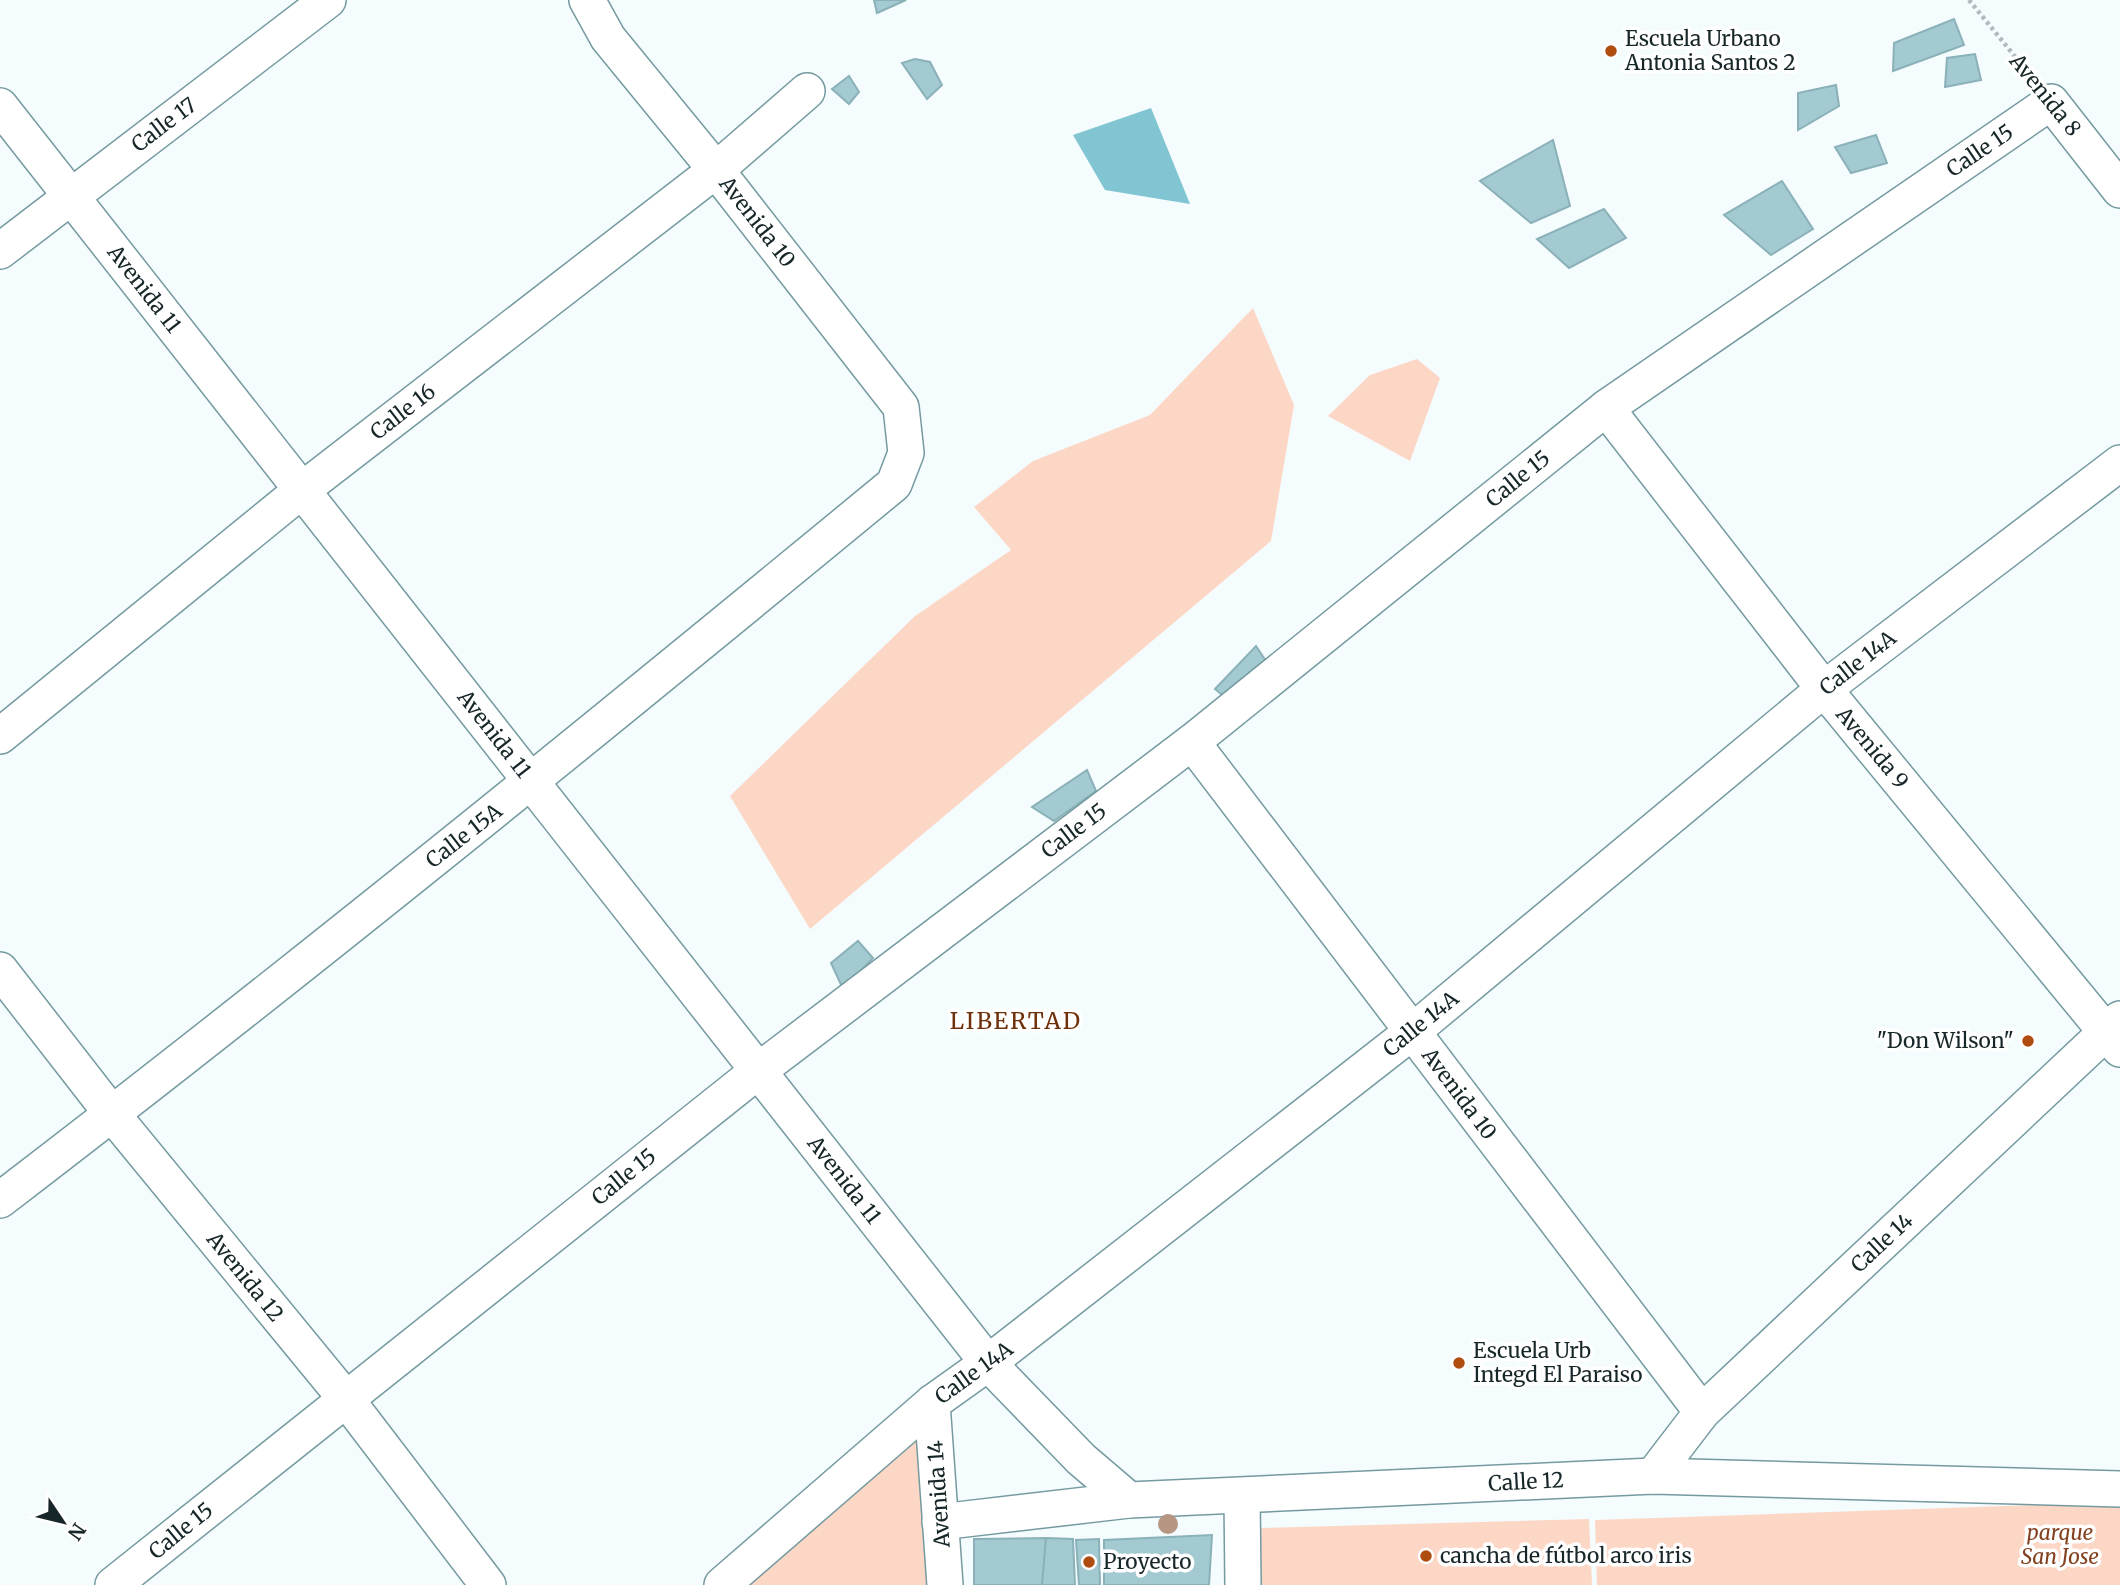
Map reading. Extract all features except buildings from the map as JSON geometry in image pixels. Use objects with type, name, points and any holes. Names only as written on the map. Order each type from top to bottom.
[{"type":"street","name":"Calle 17","points":[[0,251],[328,0]]},
{"type":"street","name":"Avenida 10","points":[[587,0],[608,38],[716,170],[901,407],[906,453]]},
{"type":"street","name":"Calle 16","points":[[0,736],[302,490],[716,170],[807,91]]},
{"type":"street","name":"Avenida 8","points":[[2052,102],[2120,190]]},
{"type":"street","name":"Calle 15","points":[[113,1585],[758,1071],[1192,742],[1606,408],[2052,102]]},
{"type":"street","name":"Avenida 11","points":[[0,106],[988,1363]]},
{"type":"street","name":"Avenida 9","points":[[1606,408],[1824,689],[2116,1033]]},
{"type":"street","name":"Calle 15A","points":[[0,1200],[532,782],[894,484],[906,453]]},
{"type":"street","name":"Calle 14A","points":[[722,1585],[932,1403],[988,1363],[1412,1032],[1824,689],[2120,463]]},
{"type":"street","name":"Avenida 10","points":[[1192,742],[1702,1412]]},
{"type":"street","name":"Avenida 12","points":[[0,970],[112,1114],[346,1399],[488,1585]]},
{"type":"street","name":"Calle 14","points":[[1653,1476],[1702,1412],[2116,1033]]},
{"type":"street","points":[[988,1363],[1081,1459],[1129,1500]]},
{"type":"street","name":"Avenida 14","points":[[932,1403],[945,1585]]},
{"type":"street","name":"Calle 12","points":[[940,1522],[1129,1500],[1653,1476],[2120,1489]]},
{"type":"street","points":[[1242,1496],[1243,1585]]},
{"type":"path","name":"Avenida 8","points":[[1969,0],[2052,102]]},
{"type":"green space","points":[[1253,308],[1294,405],[1271,541],[810,929],[730,796],[915,616],[1011,550],[974,507],[1033,461],[1150,415]]},
{"type":"green space","points":[[1417,359],[1440,378],[1410,461],[1328,416],[1370,375]]},
{"type":"green space","points":[[919,1432],[930,1585],[744,1585]]},
{"type":"green space","name":"parque San Jose","points":[[2120,1502],[2120,1585],[1597,1585],[1595,1520]]},
{"type":"green space","name":"cancha de fútbol arco iris","points":[[1589,1519],[1592,1585],[1260,1585],[1261,1528]]},
{"type":"water","points":[[1151,108],[1190,204],[1105,190],[1073,135]]},
{"type":"place","name":"Escuela Urbano Antonia Santos 2","points":[[1611,51]]},
{"type":"place","name":"\"Don Wilson\"","points":[[2028,1041]]},
{"type":"place","name":"Escuela Urb Integd El Paraiso","points":[[1459,1363]]},
{"type":"place","name":"cancha de fútbol arco iris","points":[[1426,1556]]},
{"type":"place","name":"Proyecto","points":[[1089,1562]]},
{"type":"district","name":"LIBERTAD","points":[[1016,1021]]}]
